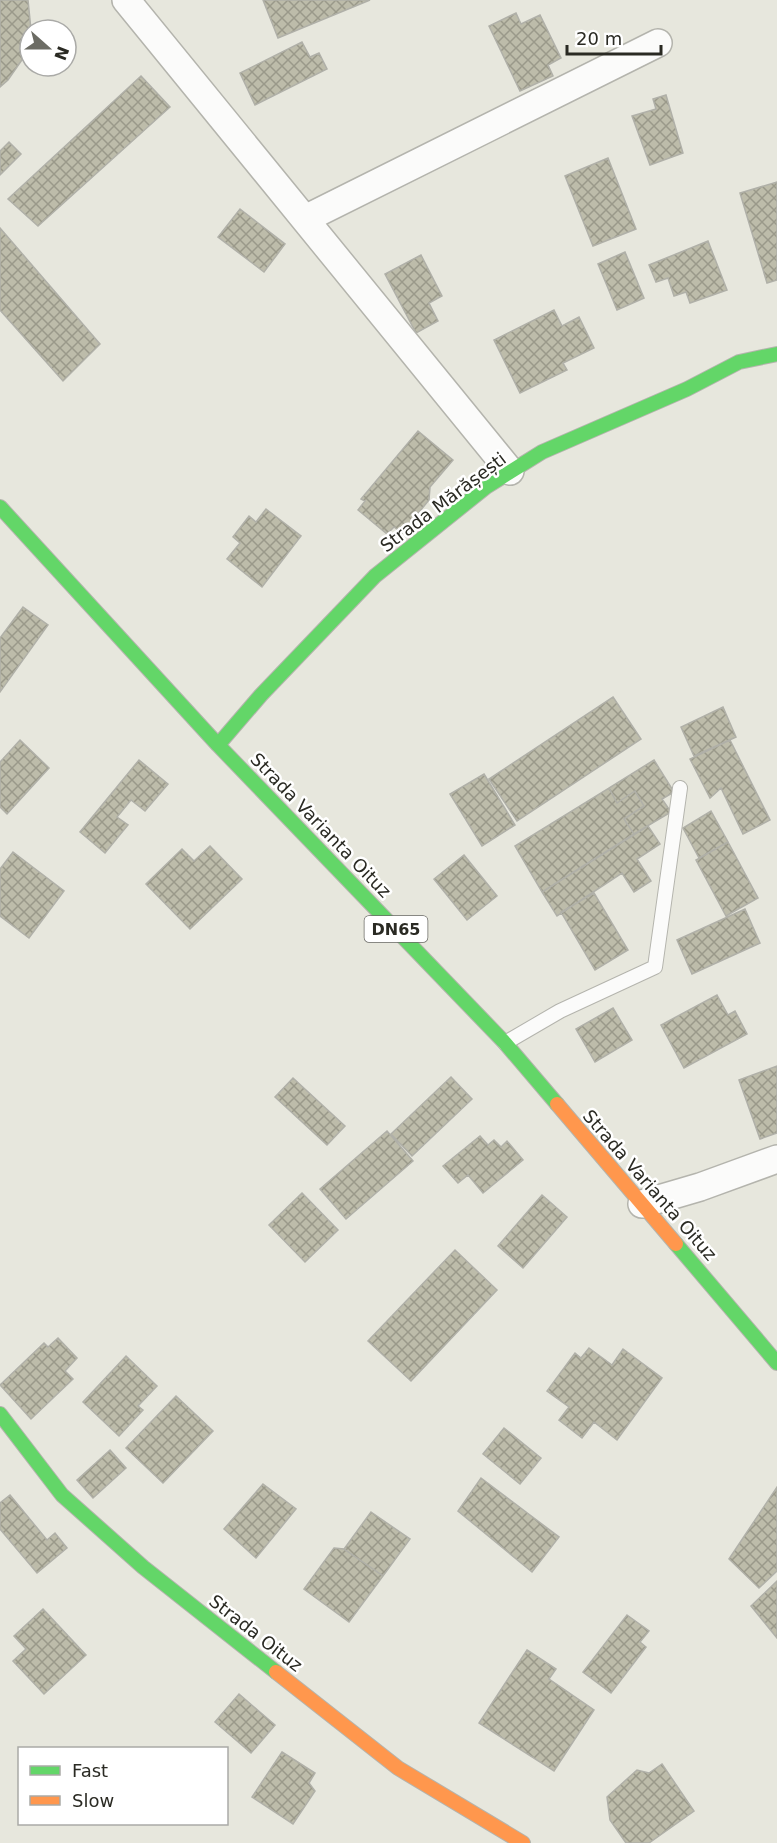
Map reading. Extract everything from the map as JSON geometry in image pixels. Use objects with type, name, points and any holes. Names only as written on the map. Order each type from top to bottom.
[{"type":"street","points":[[126,0],[510,471]]},
{"type":"street","points":[[305,219],[658,43]]},
{"type":"street","name":"Strada Mărășești","points":[[218,745],[261,695],[375,576],[486,487],[542,452],[687,389],[739,362],[777,354]]},
{"type":"street","name":"Strada Varianta Oituz","points":[[0,507],[218,745],[505,1043],[777,1363]]},
{"type":"street","points":[[642,1204],[700,1188],[777,1159]]},
{"type":"street","name":"Strada Oituz","points":[[0,1414],[62,1495],[144,1567],[398,1768],[523,1843]]},
{"type":"lane","points":[[505,1043],[560,1011],[655,967],[680,788]]},
{"type":"building","points":[[0,0],[28,0],[30,18],[18,18],[18,66],[0,87]]},
{"type":"building","points":[[263,0],[370,0],[278,38]]},
{"type":"building","points":[[516,13],[521,24],[540,15],[561,58],[548,65],[553,76],[520,91],[489,26]]},
{"type":"building","points":[[302,42],[310,57],[319,53],[327,69],[255,105],[240,73]]},
{"type":"building","points":[[141,76],[170,107],[38,226],[8,199]]},
{"type":"building","points":[[666,95],[683,153],[650,165],[632,116],[656,109],[653,99]]},
{"type":"building","points":[[9,142],[21,154],[0,175],[0,151]]},
{"type":"building","points":[[608,158],[636,229],[593,246],[565,176]]},
{"type":"building","points":[[777,182],[777,280],[767,283],[740,193]]},
{"type":"building","points":[[240,209],[285,244],[264,272],[218,237]]},
{"type":"building","points":[[0,228],[100,344],[63,381],[0,310]]},
{"type":"building","points":[[708,241],[727,290],[690,303],[686,292],[674,296],[668,278],[656,282],[649,265]]},
{"type":"building","points":[[625,252],[644,298],[617,310],[598,264]]},
{"type":"building","points":[[421,255],[442,296],[429,303],[438,321],[416,333],[385,274]]},
{"type":"building","points":[[554,310],[562,326],[579,317],[594,348],[563,363],[567,370],[520,393],[494,340]]},
{"type":"building","points":[[418,431],[453,460],[430,487],[429,500],[402,533],[394,527],[387,534],[358,510],[365,501],[361,499]]},
{"type":"building","points":[[266,509],[301,536],[262,587],[227,559],[240,543],[233,537],[249,516],[256,522]]},
{"type":"building","points":[[23,607],[48,625],[0,692],[0,638]]},
{"type":"building","points":[[613,697],[641,739],[517,821],[489,779]]},
{"type":"building","points":[[723,707],[736,737],[694,756],[681,727]]},
{"type":"building","points":[[20,740],[49,768],[7,814],[0,807],[0,762]]},
{"type":"building","points":[[730,740],[770,820],[743,834],[721,788],[710,798],[690,759]]},
{"type":"building","points":[[139,760],[168,784],[145,811],[131,800],[117,817],[128,825],[105,853],[80,832]]},
{"type":"building","points":[[654,760],[674,792],[662,799],[671,812],[634,834],[624,819],[644,806],[635,791],[617,803],[609,788]]},
{"type":"building","points":[[484,774],[515,825],[482,846],[450,794]]},
{"type":"building","points":[[609,788],[617,803],[635,791],[644,806],[624,819],[634,834],[542,892],[515,846]]},
{"type":"building","points":[[711,811],[728,842],[699,858],[683,828]]},
{"type":"building","points":[[648,826],[660,844],[637,859],[651,881],[634,892],[622,873],[557,916],[542,892]]},
{"type":"building","points":[[728,842],[758,898],[726,916],[696,860]]},
{"type":"building","points":[[210,846],[242,879],[190,929],[146,884],[182,849],[194,861]]},
{"type":"building","points":[[13,852],[64,891],[29,938],[0,916],[0,869]]},
{"type":"building","points":[[464,855],[497,896],[467,920],[434,879]]},
{"type":"building","points":[[594,893],[628,950],[595,970],[561,912]]},
{"type":"building","points":[[745,909],[760,943],[692,974],[677,940]]},
{"type":"building","points":[[717,995],[728,1015],[735,1011],[747,1034],[684,1068],[661,1025]]},
{"type":"building","points":[[613,1008],[632,1040],[595,1062],[576,1029]]},
{"type":"building","points":[[777,1066],[777,1133],[760,1139],[739,1080]]},
{"type":"building","points":[[451,1077],[472,1099],[412,1156],[391,1134]]},
{"type":"building","points":[[293,1078],[345,1126],[327,1145],[275,1097]]},
{"type":"building","points":[[387,1131],[413,1161],[346,1219],[320,1189]]},
{"type":"building","points":[[480,1136],[488,1145],[494,1140],[501,1147],[507,1141],[523,1160],[483,1193],[468,1175],[458,1183],[443,1166]]},
{"type":"building","points":[[302,1193],[338,1230],[305,1262],[269,1225]]},
{"type":"building","points":[[542,1195],[567,1217],[523,1268],[498,1246]]},
{"type":"building","points":[[455,1250],[497,1290],[411,1381],[368,1341]]},
{"type":"building","points":[[58,1338],[77,1358],[65,1371],[73,1379],[31,1419],[0,1385],[44,1343],[48,1347]]},
{"type":"building","points":[[589,1348],[612,1365],[623,1349],[662,1378],[617,1440],[594,1422],[582,1438],[559,1420],[569,1407],[547,1391],[575,1353],[581,1358]]},
{"type":"building","points":[[126,1356],[157,1386],[138,1406],[143,1410],[119,1436],[83,1402]]},
{"type":"building","points":[[176,1396],[213,1431],[163,1483],[126,1448]]},
{"type":"building","points":[[504,1428],[541,1458],[520,1484],[483,1454]]},
{"type":"building","points":[[110,1450],[126,1468],[93,1498],[77,1480]]},
{"type":"building","points":[[481,1478],[559,1537],[532,1572],[458,1511]]},
{"type":"building","points":[[263,1484],[296,1509],[256,1558],[224,1529]]},
{"type":"building","points":[[777,1487],[777,1571],[759,1588],[729,1559]]},
{"type":"building","points":[[10,1495],[47,1540],[55,1533],[67,1548],[37,1573],[0,1529],[0,1503]]},
{"type":"building","points":[[371,1512],[410,1539],[383,1576],[344,1549]]},
{"type":"building","points":[[334,1548],[344,1549],[383,1576],[349,1622],[304,1589]]},
{"type":"building","points":[[777,1581],[777,1638],[751,1606]]},
{"type":"building","points":[[43,1609],[86,1655],[44,1694],[13,1661],[26,1649],[14,1636]]},
{"type":"building","points":[[627,1615],[649,1631],[640,1642],[646,1647],[611,1693],[583,1672]]},
{"type":"building","points":[[527,1650],[556,1669],[549,1679],[594,1710],[554,1771],[479,1723]]},
{"type":"building","points":[[239,1694],[275,1725],[251,1753],[215,1722]]},
{"type":"building","points":[[282,1752],[315,1773],[309,1783],[315,1791],[293,1824],[252,1797]]},
{"type":"building","points":[[662,1764],[694,1811],[649,1843],[626,1843],[610,1820],[607,1797],[637,1770],[649,1773]]},
{"type":"traffic: fast","points":[[218,745],[261,695],[375,576],[486,487],[542,452],[687,389],[739,362],[777,354]]},
{"type":"traffic: fast","points":[[0,507],[218,745],[505,1043],[557,1104]]},
{"type":"traffic: fast","points":[[676,1244],[777,1363]]},
{"type":"traffic: fast","points":[[0,1414],[62,1495],[143,1567],[276,1672]]},
{"type":"traffic: slow","points":[[557,1104],[676,1244]]},
{"type":"traffic: slow","points":[[276,1672],[398,1768],[523,1843]]}]
